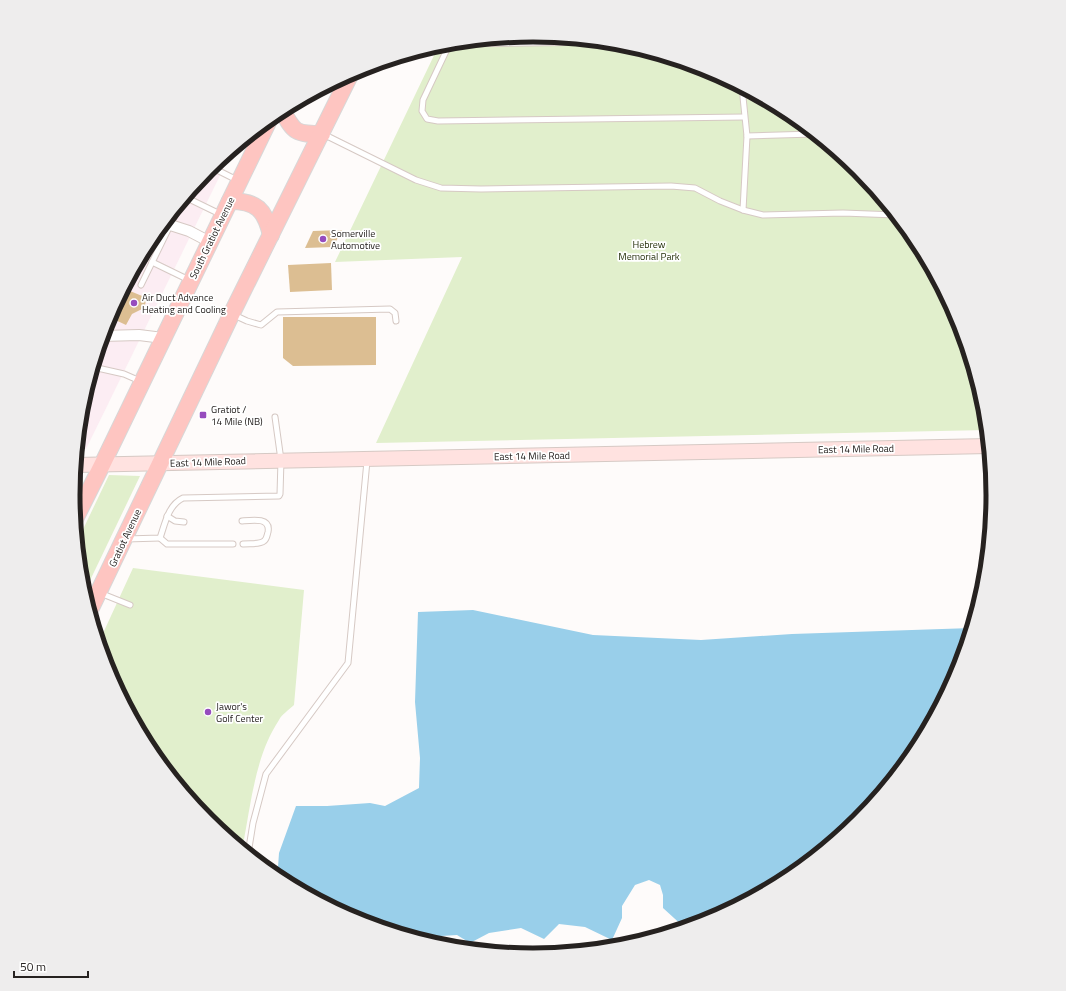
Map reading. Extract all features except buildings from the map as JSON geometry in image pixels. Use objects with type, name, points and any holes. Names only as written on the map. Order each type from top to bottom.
[{"type":"main road","points":[[161,463],[232,313],[346,83]]},
{"type":"main road","points":[[285,115],[292,127],[298,132],[306,134],[322,134]]},
{"type":"main road","name":"South Gratiot Avenue","points":[[102,465],[262,132]]},
{"type":"main road","points":[[230,201],[240,201],[258,207],[268,222],[271,235]]},
{"type":"main road","name":"East 14 Mile Road","points":[[80,464],[102,465],[367,458],[660,454],[984,446]]},
{"type":"main road","name":"Gratiot Avenue","points":[[93,605],[161,463]]},
{"type":"main road","points":[[80,505],[102,465]]},
{"type":"street","points":[[169,225],[189,231],[210,242]]},
{"type":"street","points":[[109,336],[139,335],[163,338]]},
{"type":"lane","points":[[499,43],[554,43]]},
{"type":"lane","points":[[447,51],[423,100],[422,110],[427,119],[438,121],[744,117]]},
{"type":"lane","points":[[743,94],[744,117],[747,136],[743,210]]},
{"type":"lane","points":[[322,134],[416,180],[441,188],[480,189],[671,186],[695,188],[720,202],[763,215],[843,213],[889,215]]},
{"type":"lane","points":[[747,136],[807,134]]},
{"type":"lane","points":[[217,170],[239,181]]},
{"type":"lane","points":[[189,199],[223,216]]},
{"type":"lane","points":[[141,285],[163,233]]},
{"type":"lane","points":[[152,262],[191,280]]},
{"type":"lane","points":[[232,313],[247,321],[261,325],[277,312],[390,309],[395,313],[396,321]]},
{"type":"lane","points":[[98,368],[124,374],[142,382]]},
{"type":"lane","points":[[160,538],[172,506],[183,498],[279,496],[281,460],[275,417]]},
{"type":"lane","points":[[249,848],[252,823],[266,774],[348,663],[367,458]]},
{"type":"lane","points":[[167,516],[175,521],[184,522]]},
{"type":"lane","points":[[242,521],[257,520],[264,522],[267,524],[268,529],[267,538],[265,541],[260,543],[243,544]]},
{"type":"lane","points":[[125,539],[160,538],[167,544],[232,544]]},
{"type":"lane","points":[[99,593],[130,605]]},
{"type":"shaded area","points":[[227,161],[86,449],[82,449],[83,436],[95,378],[114,322],[126,295],[140,269],[173,219],[192,196]]},
{"type":"green space","name":"Hebrew Memorial Park","points":[[533,42],[592,46],[650,57],[679,66],[734,89],[785,118],[832,155],[874,196],[893,219],[910,244],[940,295],[952,322],[971,378],[982,430],[376,443],[462,257],[335,262],[435,53],[474,46]]},
{"type":"green space","points":[[109,475],[140,476],[88,584],[81,534]]},
{"type":"green space","name":"Jawor's Golf Center","points":[[133,568],[304,590],[294,705],[280,718],[264,750],[254,783],[243,844],[212,816],[192,795],[173,772],[156,747],[126,696],[114,669],[102,635]]},
{"type":"water","points":[[473,610],[593,635],[701,640],[792,634],[966,628],[952,669],[940,696],[926,722],[893,772],[854,816],[809,855],[785,873],[734,902],[681,924],[663,908],[663,895],[660,885],[649,880],[635,885],[622,906],[622,918],[612,940],[585,927],[559,924],[544,939],[521,928],[489,933],[470,943],[457,935],[441,936],[436,938],[416,934],[359,914],[306,888],[281,873],[278,867],[279,853],[296,806],[327,806],[370,803],[385,806],[419,788],[420,758],[415,702],[418,612]]},
{"type":"place","name":"Somerville Automotive","points":[[323,239]]},
{"type":"place","name":"Air Duct Advance Heating and Cooling","points":[[134,303]]},
{"type":"place","name":"Gratiot / 14 Mile (NB)","points":[[203,415]]},
{"type":"place","name":"Jawor's Golf Center","points":[[208,712]]}]
